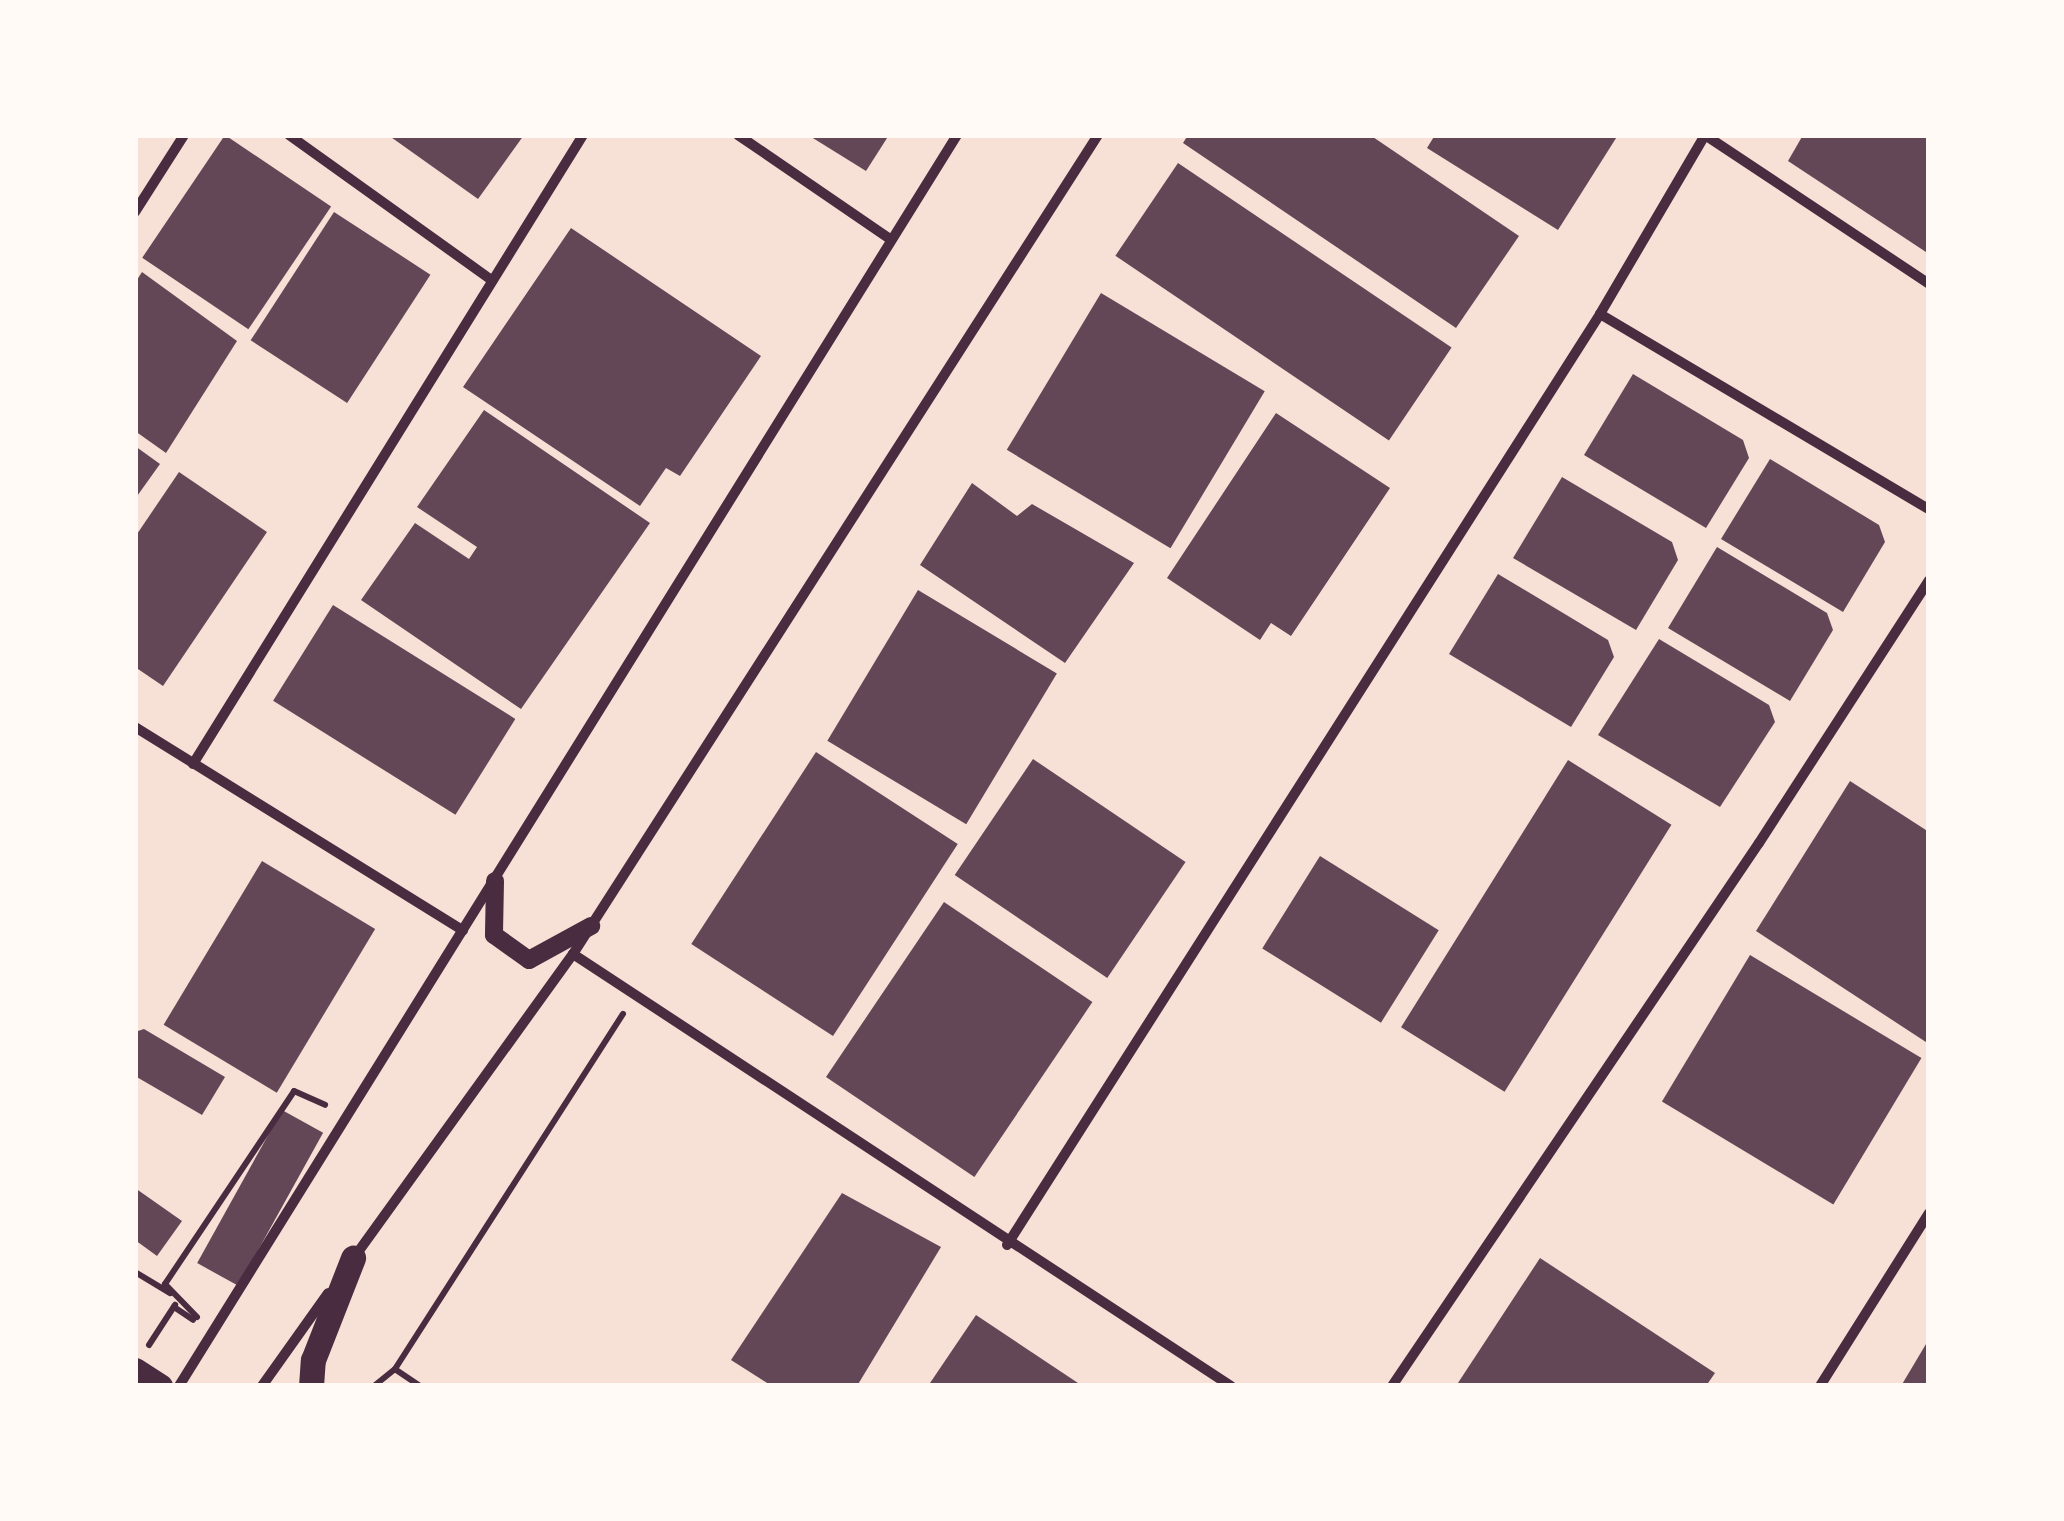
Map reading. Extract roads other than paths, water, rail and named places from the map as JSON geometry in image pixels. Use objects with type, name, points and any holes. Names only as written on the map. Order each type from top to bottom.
[{"type":"main road","points":[[311,1386],[312,1360],[354,1258]]},
{"type":"main road","points":[[140,1361],[160,1386]]},
{"type":"street","points":[[135,212],[184,135]]},
{"type":"street","points":[[289,135],[489,278]]},
{"type":"street","points":[[193,764],[489,278],[583,135]]},
{"type":"street","points":[[738,135],[890,239]]},
{"type":"street","points":[[179,1386],[957,135]]},
{"type":"street","points":[[262,1386],[573,954],[1098,135]]},
{"type":"street","points":[[1006,1244],[1600,314],[1705,135],[1929,284]]},
{"type":"street","points":[[1600,314],[1929,509]]},
{"type":"street","points":[[1392,1386],[1760,844],[1929,580]]},
{"type":"street","points":[[135,727],[464,930]]},
{"type":"street","points":[[494,882],[494,935],[529,960],[591,926]]},
{"type":"street","points":[[573,954],[1006,1244],[1231,1386]]},
{"type":"street","points":[[1820,1386],[1929,1214]]}]
